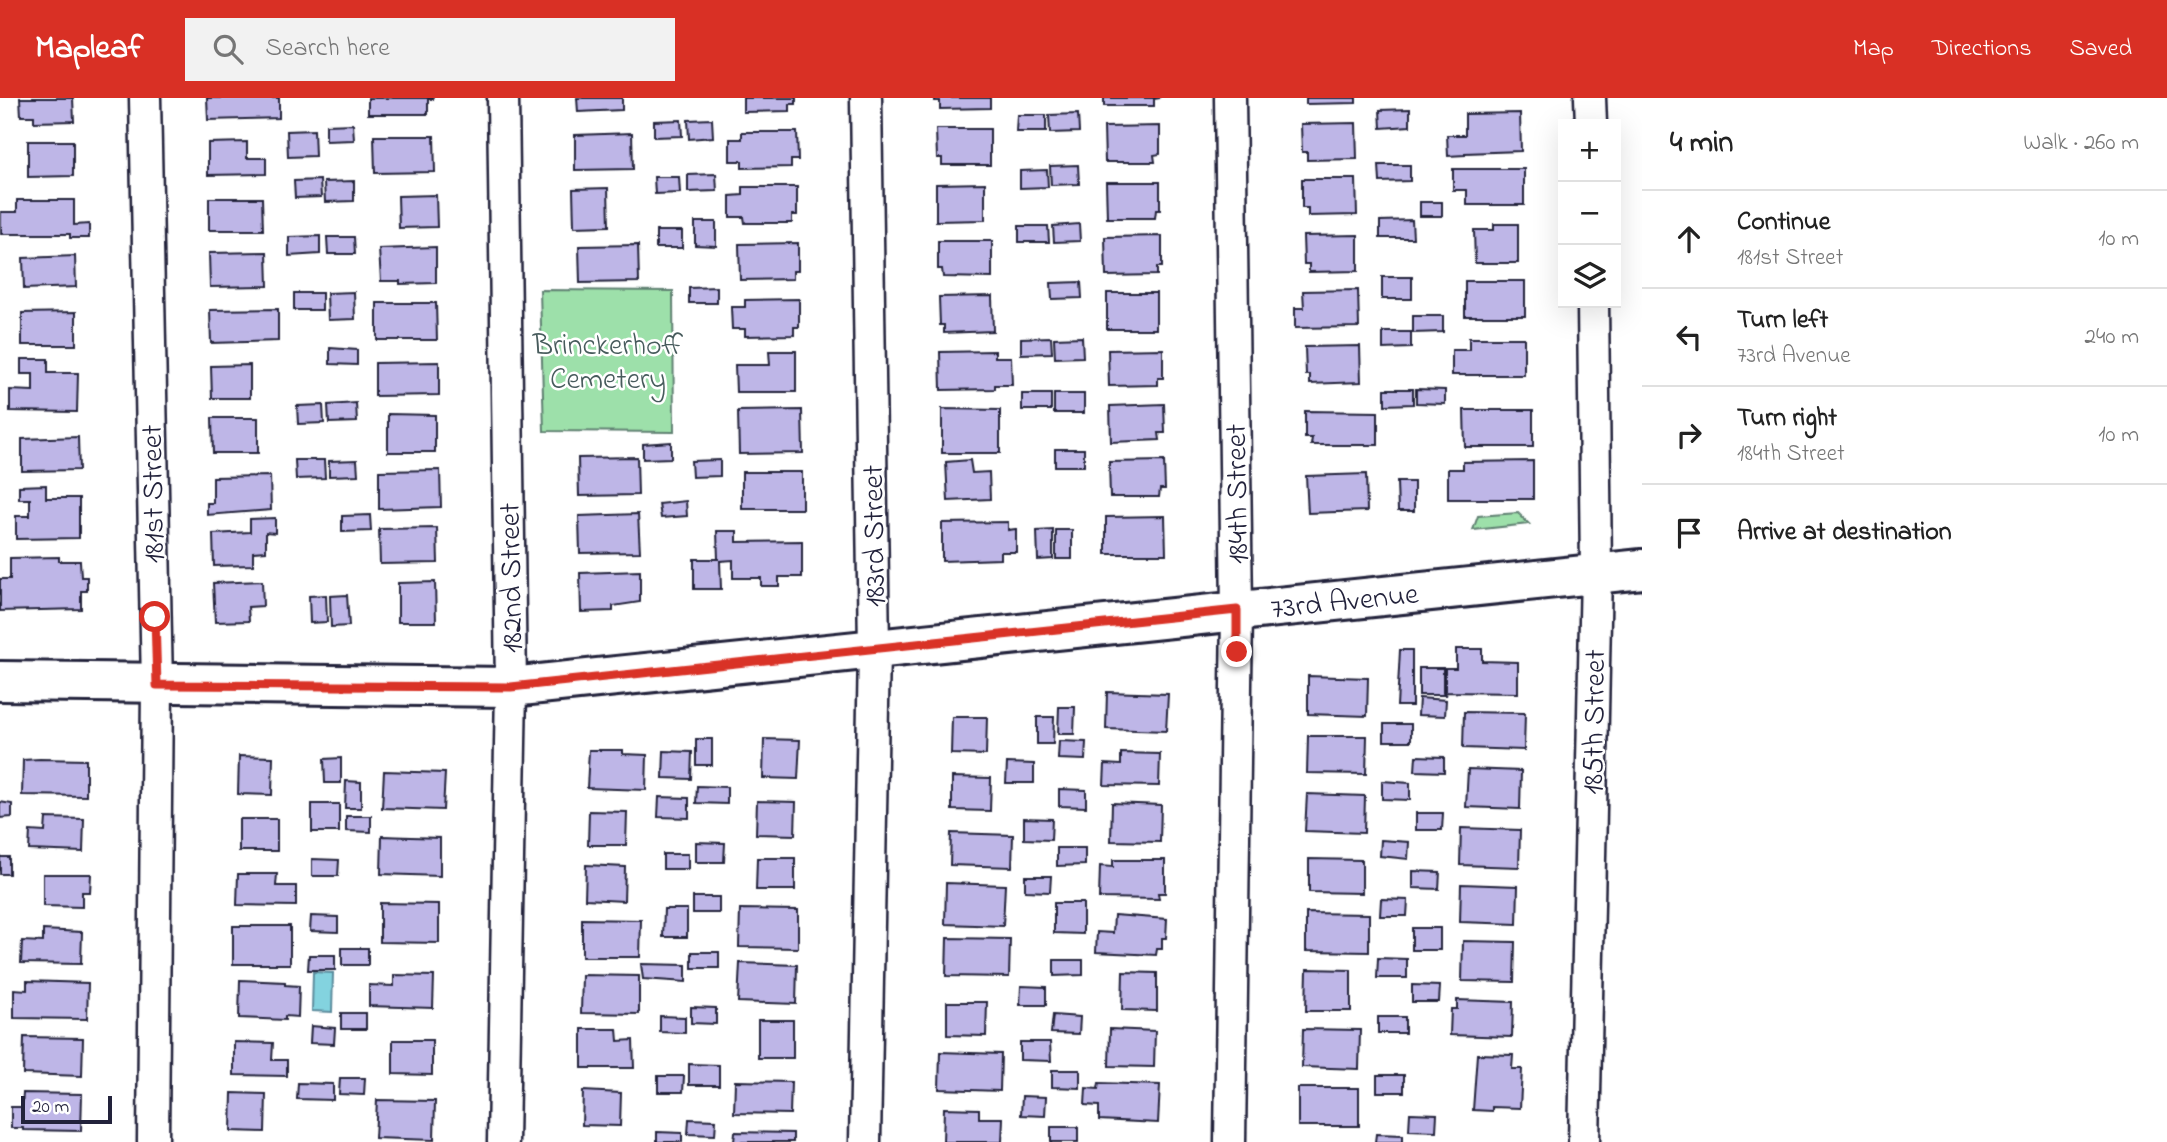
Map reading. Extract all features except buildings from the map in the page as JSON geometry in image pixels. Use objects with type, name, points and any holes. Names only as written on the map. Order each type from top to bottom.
[{"type":"street","name":"181st Street","points":[[145,98],[157,685],[153,1142]]},
{"type":"street","name":"182nd Street","points":[[503,98],[511,687],[503,1142]]},
{"type":"street","name":"183rd Street","points":[[865,1142],[874,650],[866,98]]},
{"type":"street","name":"184th Street","points":[[1230,98],[1237,610],[1230,1142]]},
{"type":"street","points":[[1590,98],[1591,119]]},
{"type":"street","name":"185th Street","points":[[1584,1142],[1597,572],[1593,308]]},
{"type":"street","name":"73rd Avenue","points":[[0,681],[157,685],[511,687],[1642,569]]},
{"type":"green space","name":"Brinckerhoff Cemetery","points":[[540,290],[673,291],[674,432],[544,431]]},
{"type":"green space","points":[[1518,513],[1529,524],[1473,530],[1478,516]]},
{"type":"water","points":[[313,972],[333,973],[332,1012],[312,1011]]},
{"type":"route","points":[[155,617],[157,685],[511,687],[1237,610],[1237,652]]}]
